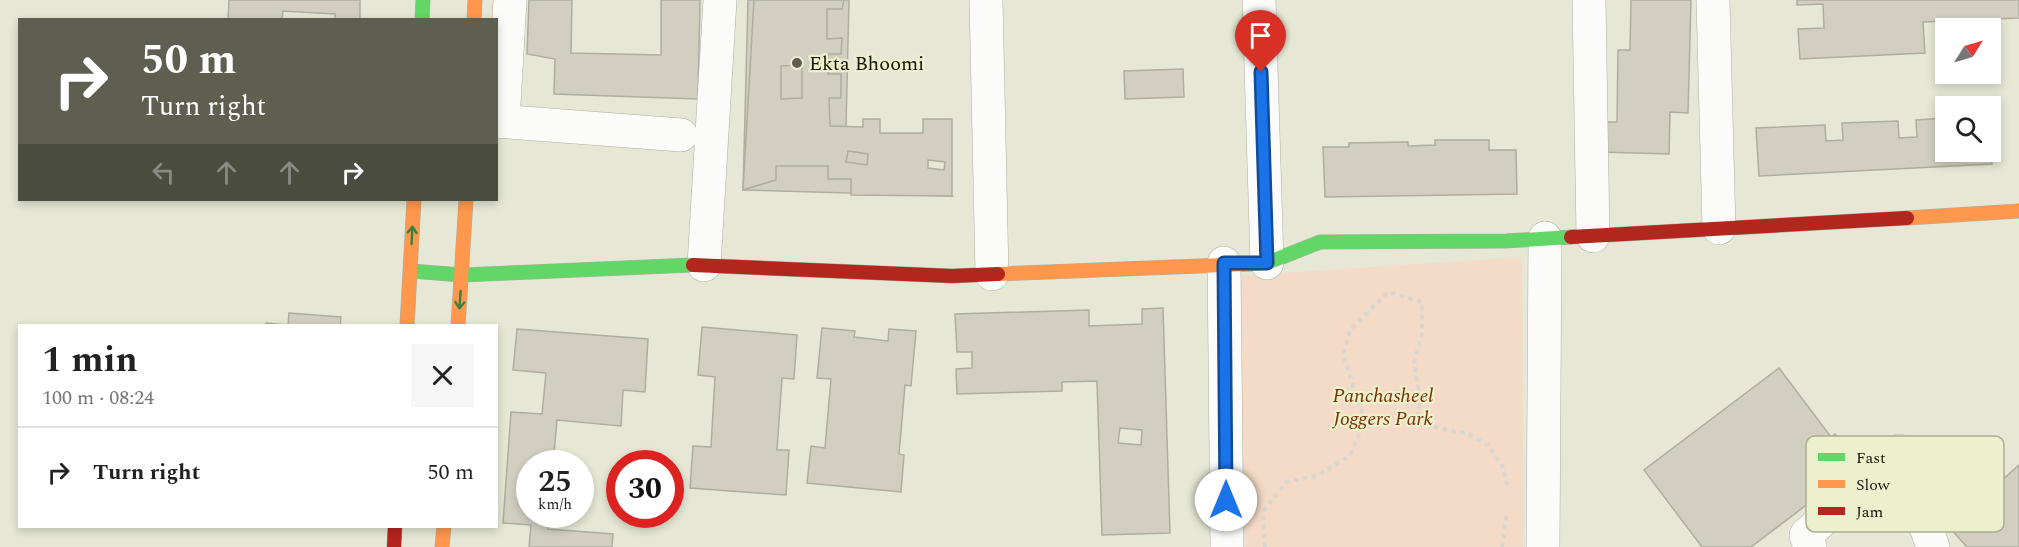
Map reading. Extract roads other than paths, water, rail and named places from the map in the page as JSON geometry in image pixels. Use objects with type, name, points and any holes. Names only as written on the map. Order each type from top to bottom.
[{"type":"street","points":[[422,18],[423,0]]},
{"type":"street","points":[[474,18],[476,0]]},
{"type":"street","points":[[510,0],[500,121],[681,135]]},
{"type":"street","points":[[704,265],[720,0]]},
{"type":"street","points":[[986,0],[992,274]]},
{"type":"street","points":[[1259,0],[1267,263]]},
{"type":"street","points":[[1589,0],[1593,236]]},
{"type":"street","points":[[1713,0],[1719,228]]},
{"type":"street","points":[[407,324],[414,201]]},
{"type":"street","points":[[458,324],[466,201]]},
{"type":"street","points":[[411,271],[462,275],[704,265],[952,276],[1267,263],[1320,242],[1506,240],[2019,211]]},
{"type":"street","points":[[1543,547],[1545,238]]},
{"type":"street","points":[[1224,263],[1227,547]]},
{"type":"street","points":[[394,547],[395,528]]},
{"type":"street","points":[[442,547],[444,528]]},
{"type":"street","points":[[1809,532],[1806,535],[1810,547]]},
{"type":"street","points":[[1928,532],[1933,547]]},
{"type":"place","name":"Ekta Bhoomi","points":[[797,63]]},
{"type":"park label","name":"Panchasheel Joggers Park","points":[[1383,406]]}]
